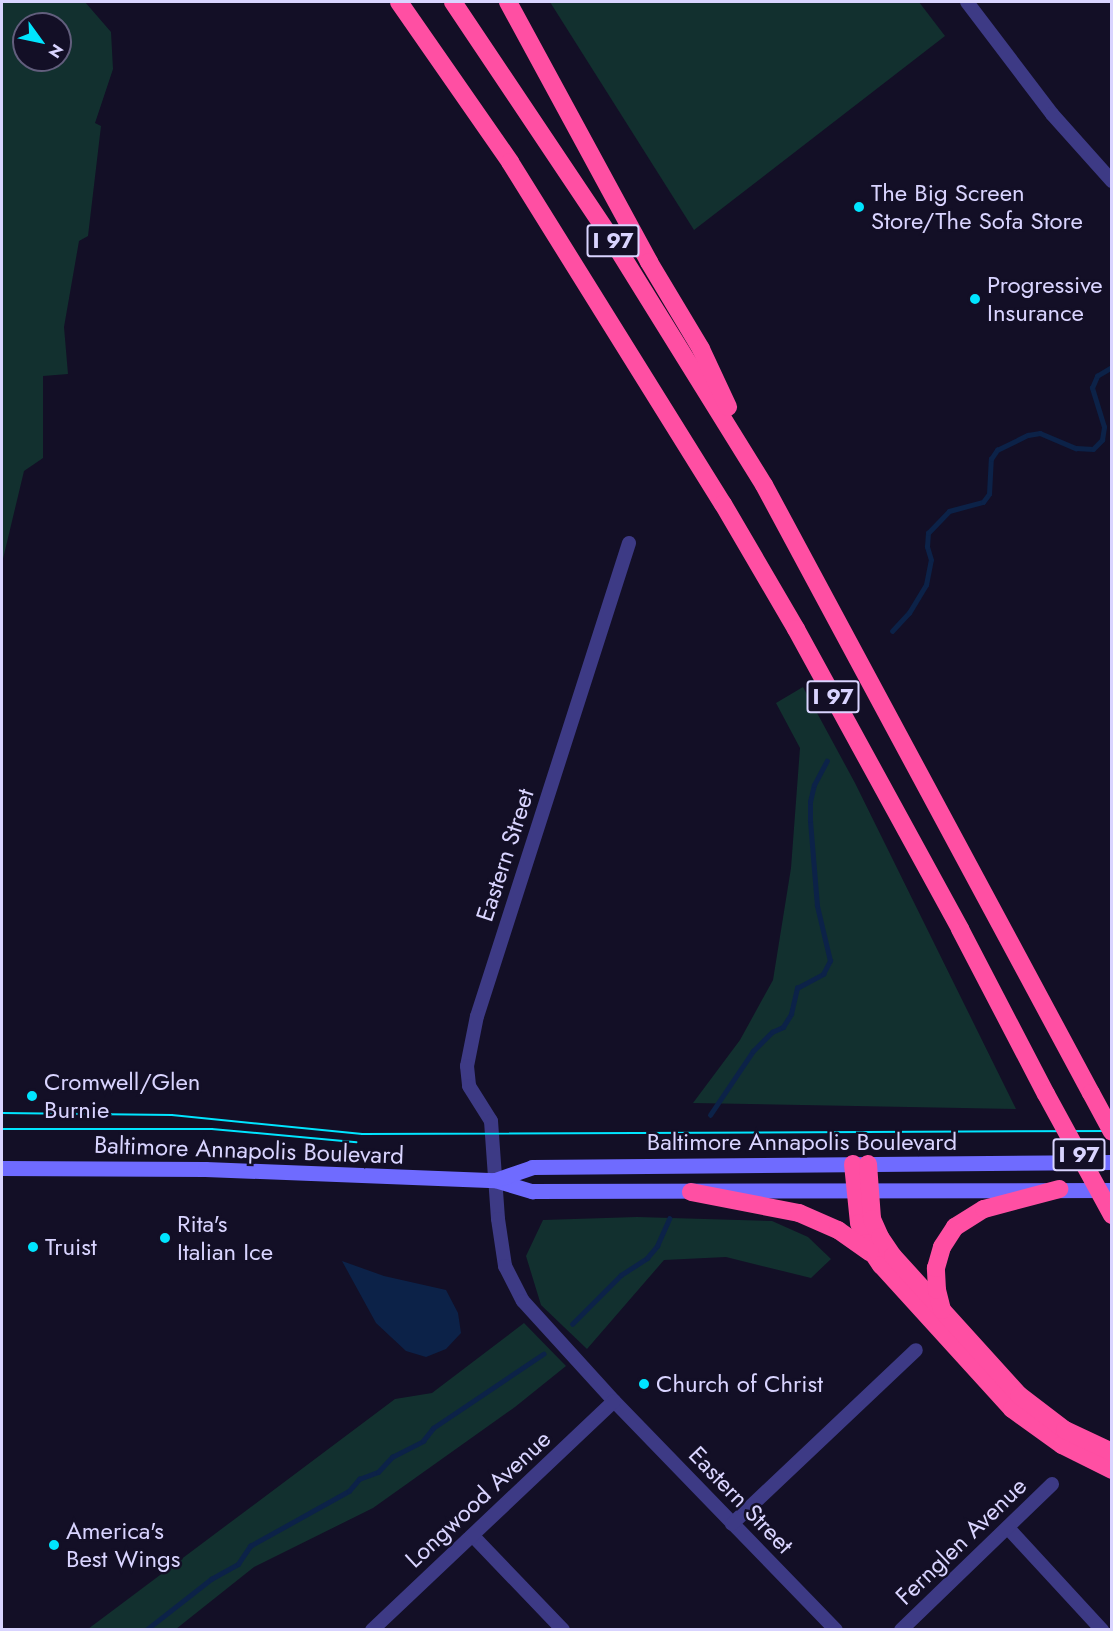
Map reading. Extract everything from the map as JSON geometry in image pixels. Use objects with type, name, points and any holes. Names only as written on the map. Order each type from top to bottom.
[{"type":"highway","points":[[384,2],[510,162]]},
{"type":"highway","name":"I 97","points":[[399,2],[510,162],[653,389],[779,600],[960,928],[1112,1215]]},
{"type":"highway","name":"I 97","points":[[453,2],[609,235],[764,485],[1112,1132]]},
{"type":"highway","points":[[508,2],[649,262],[701,349],[764,485]]},
{"type":"highway","points":[[861,1164],[862,1190],[859,1223],[871,1253]]},
{"type":"highway","points":[[862,1190],[885,1246],[1009,1386],[1030,1405],[1065,1430],[1112,1452]]},
{"type":"highway","points":[[943,1312],[937,1290],[936,1268],[942,1247],[955,1227],[984,1209],[1059,1190]]},
{"type":"highway","points":[[691,1192],[800,1213],[838,1230],[871,1253],[1012,1409],[1055,1441],[1112,1470]]},
{"type":"main road","name":"Baltimore Annapolis Boulevard","points":[[495,1180],[532,1167],[1112,1162]]},
{"type":"main road","name":"Baltimore Annapolis Boulevard","points":[[2,1168],[205,1169],[495,1180],[531,1191],[1112,1190]]},
{"type":"street","points":[[967,2],[1052,114],[1112,181]]},
{"type":"street","name":"Eastern Street","points":[[629,543],[472,1035],[467,1077],[471,1093],[487,1112],[491,1121],[498,1219],[505,1266],[517,1293],[614,1401],[836,1629]]},
{"type":"street","points":[[732,1524],[916,1350]]},
{"type":"street","name":"Longwood Avenue","points":[[372,1629],[614,1401]]},
{"type":"street","name":"Fernglen Avenue","points":[[901,1629],[1052,1484]]},
{"type":"street","points":[[1008,1528],[1102,1629]]},
{"type":"street","points":[[473,1536],[563,1629]]},
{"type":"green space","points":[[2,2],[85,2],[111,32],[113,69],[95,123],[101,126],[88,236],[79,241],[64,327],[68,374],[43,376],[43,458],[24,471],[2,563]]},
{"type":"green space","points":[[550,2],[919,2],[945,36],[694,230]]},
{"type":"green space","points":[[803,687],[855,783],[1016,1109],[693,1103],[740,1040],[773,980],[791,868],[800,748],[776,703]]},
{"type":"green space","points":[[637,1217],[772,1221],[808,1237],[831,1259],[811,1278],[726,1257],[664,1260],[587,1349],[541,1305],[526,1256],[543,1220]]},
{"type":"green space","points":[[524,1323],[566,1366],[515,1407],[373,1508],[254,1567],[176,1629],[88,1629],[395,1399],[432,1393]]},
{"type":"water","points":[[342,1261],[384,1276],[446,1290],[458,1313],[461,1333],[446,1349],[426,1357],[406,1351],[376,1323]]},
{"type":"waterway","points":[[892,631],[909,613],[926,585],[931,560],[927,547],[928,533],[949,511],[983,502],[989,494],[991,459],[997,450],[1028,435],[1040,433],[1076,448],[1093,449],[1102,440],[1104,427],[1092,388],[1097,376],[1112,367]]},
{"type":"waterway","points":[[710,1115],[753,1051],[772,1032],[783,1027],[791,1014],[797,988],[823,974],[830,961],[817,906],[810,820],[810,802],[814,785],[827,761]]},
{"type":"waterway","points":[[572,1324],[621,1275],[647,1258],[657,1246],[669,1219]]},
{"type":"waterway","points":[[146,1630],[211,1579],[238,1564],[250,1546],[349,1491],[359,1479],[378,1472],[392,1457],[423,1441],[433,1428],[543,1354]]},
{"type":"tram line","points":[[2,1113],[172,1115],[362,1134],[1112,1131]]},
{"type":"tram line","points":[[2,1129],[212,1129],[356,1142]]},
{"type":"place","name":"The Big Screen Store/The Sofa Store","points":[[859,207]]},
{"type":"place","name":"Progressive Insurance","points":[[975,299]]},
{"type":"place","name":"Cromwell/Glen Burnie","points":[[32,1096]]},
{"type":"place","name":"Rita's Italian Ice","points":[[165,1238]]},
{"type":"place","name":"Truist","points":[[33,1247]]},
{"type":"place","name":"Church of Christ","points":[[644,1384]]},
{"type":"place","name":"America's Best Wings","points":[[54,1545]]}]
